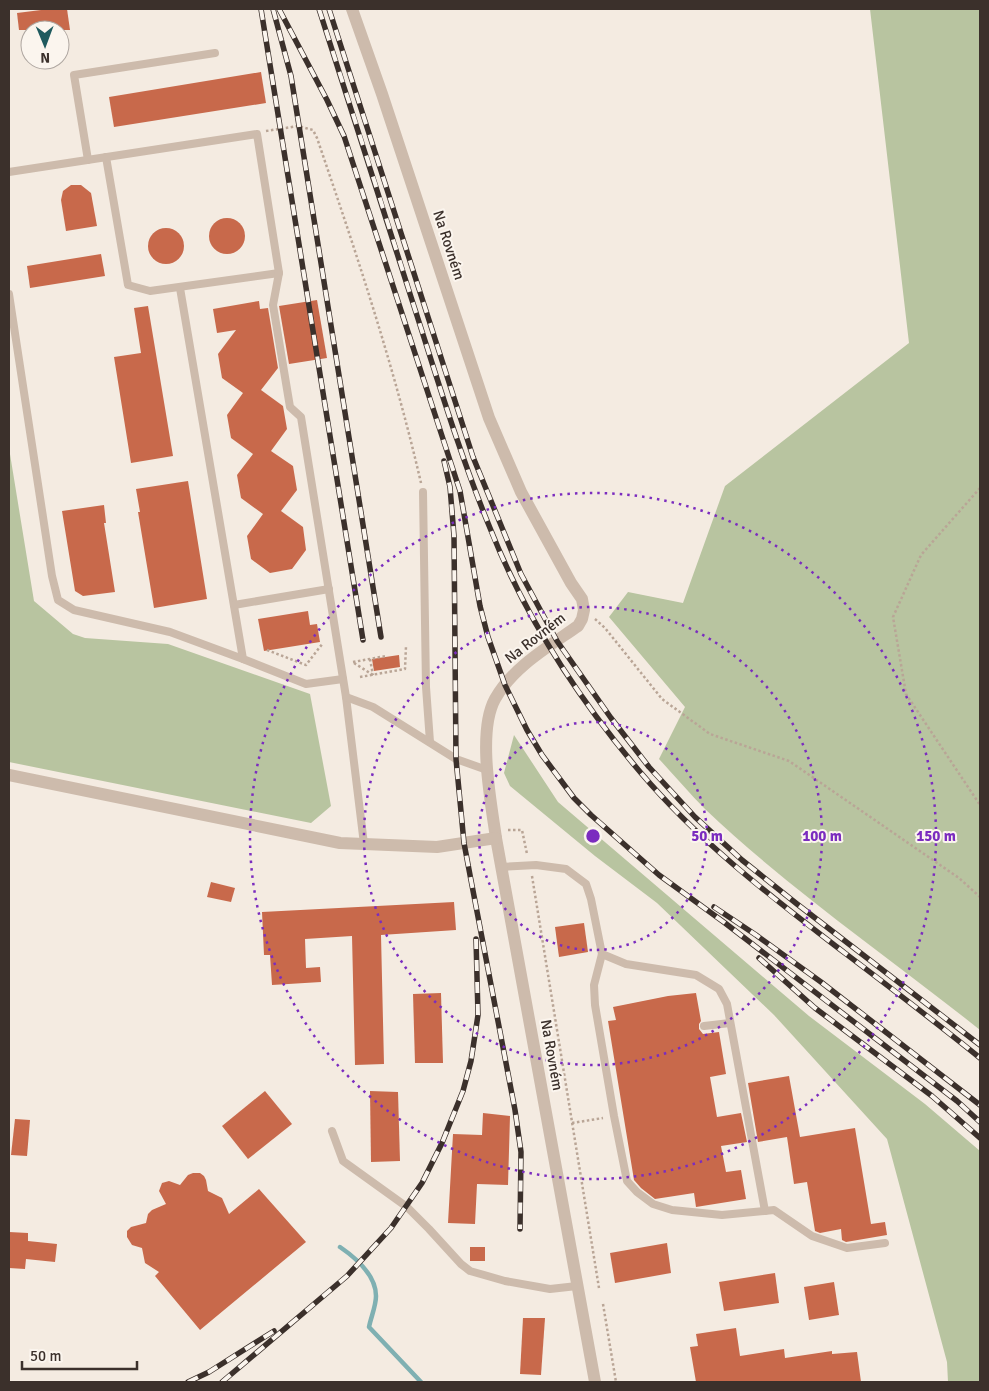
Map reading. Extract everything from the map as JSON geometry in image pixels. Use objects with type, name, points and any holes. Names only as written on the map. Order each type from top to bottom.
[{"type":"street","name":"Na Rovném","points":[[352,9],[489,418],[521,492],[571,583],[582,599],[584,610],[578,626],[526,664],[504,685],[494,700],[489,720],[487,770],[501,867],[595,1382]]},
{"type":"street","points":[[9,776],[340,843],[437,846],[496,838]]},
{"type":"lane","points":[[88,160],[74,75],[215,54]]},
{"type":"lane","points":[[9,172],[257,134],[279,273],[273,305],[290,407],[301,418],[346,697],[364,844]]},
{"type":"lane","points":[[106,157],[128,285],[150,291],[279,273]]},
{"type":"lane","points":[[180,288],[243,659]]},
{"type":"lane","points":[[9,294],[52,576],[58,600],[74,610],[170,632],[306,684],[343,679]]},
{"type":"lane","points":[[422,492],[426,687],[430,742]]},
{"type":"lane","points":[[234,605],[329,589]]},
{"type":"lane","points":[[346,697],[373,707],[456,759],[487,770]]},
{"type":"lane","points":[[501,867],[536,865],[566,869],[586,884],[592,899],[602,954],[594,985],[614,1116],[627,1181],[637,1192],[653,1204],[672,1210],[722,1216],[774,1210],[812,1236],[846,1248],[886,1243]]},
{"type":"lane","points":[[602,954],[626,964],[696,975],[719,989],[726,1004],[730,1023],[765,1211]]},
{"type":"lane","points":[[704,1026],[730,1023]]},
{"type":"lane","points":[[332,1131],[343,1161],[406,1207],[470,1271],[505,1281],[550,1288],[577,1286]]},
{"type":"path","points":[[257,134],[298,126],[313,130],[317,138],[342,212],[408,426],[422,492]]},
{"type":"path","points":[[980,488],[921,554],[893,617],[906,694],[980,804]]},
{"type":"path","points":[[584,610],[605,628],[662,698],[710,734],[789,761],[958,878],[980,897]]},
{"type":"path","points":[[267,650],[306,665],[323,643]]},
{"type":"path","points":[[360,677],[405,670],[406,646]]},
{"type":"path","points":[[373,675],[353,662],[386,656]]},
{"type":"path","points":[[370,659],[373,675]]},
{"type":"path","points":[[508,830],[522,830],[527,856]]},
{"type":"path","points":[[532,876],[599,1288]]},
{"type":"path","points":[[572,1123],[593,1120]]},
{"type":"path","points":[[603,1304],[616,1382]]},
{"type":"green space","points":[[870,9],[980,9],[980,1030],[805,895],[737,839],[705,809],[659,759],[685,707],[609,617],[628,592],[683,603],[725,486],[909,343]]},
{"type":"green space","points":[[9,448],[34,601],[73,634],[85,638],[168,644],[310,694],[331,806],[311,823],[9,762]]},
{"type":"green space","points":[[514,735],[558,802],[809,1016],[925,1104],[980,1151],[980,1382],[948,1382],[947,1362],[887,1139],[774,1015],[657,903],[595,856],[510,786],[504,773]]},
{"type":"building","points":[[67,9],[69,20],[20,20],[19,30],[17,13]]},
{"type":"building","points":[[261,72],[266,103],[114,127],[109,97]]},
{"type":"building","points":[[71,185],[81,185],[91,193],[97,226],[66,231],[61,200],[63,191]]},
{"type":"building","points":[[227,218],[234,219],[240,223],[244,229],[244,243],[240,249],[234,253],[227,254],[220,253],[214,249],[210,243],[209,236],[210,229],[214,223],[220,219]]},
{"type":"building","points":[[166,228],[173,229],[179,233],[183,239],[183,253],[179,259],[173,263],[166,264],[159,263],[153,259],[149,253],[148,246],[149,239],[153,233],[159,229]]},
{"type":"building","points":[[101,254],[105,276],[30,288],[27,266]]},
{"type":"building","points":[[317,300],[327,358],[289,364],[279,306]]},
{"type":"building","points":[[259,301],[260,309],[268,308],[278,368],[261,390],[283,406],[287,429],[271,451],[293,466],[297,490],[281,511],[303,527],[306,550],[292,569],[270,573],[251,559],[247,536],[263,514],[241,498],[237,475],[253,454],[231,438],[227,415],[243,393],[222,378],[218,354],[236,330],[217,333],[213,309]]},
{"type":"building","points":[[148,306],[173,456],[131,463],[114,357],[141,353],[134,308]]},
{"type":"building","points":[[188,481],[207,599],[154,608],[136,489]]},
{"type":"building","points":[[104,505],[106,523],[104,523],[115,592],[83,596],[75,591],[62,511]]},
{"type":"building","points":[[308,611],[310,625],[317,624],[320,642],[264,651],[258,619]]},
{"type":"building","points":[[399,655],[400,667],[374,671],[372,659]]},
{"type":"building","points":[[211,882],[235,888],[231,902],[207,897]]},
{"type":"building","points":[[454,902],[456,930],[381,935],[384,1064],[355,1065],[352,936],[305,939],[306,968],[320,967],[321,982],[272,985],[270,955],[264,955],[262,912]]},
{"type":"building","points":[[584,923],[588,952],[559,957],[555,927]]},
{"type":"building","points":[[441,993],[443,1063],[415,1063],[413,994]]},
{"type":"building","points":[[696,993],[701,1021],[699,1029],[703,1034],[719,1032],[726,1074],[710,1077],[717,1117],[741,1113],[747,1142],[721,1146],[726,1172],[741,1170],[746,1199],[696,1207],[694,1193],[655,1199],[634,1180],[608,1021],[616,1020],[613,1007],[668,996]]},
{"type":"building","points":[[789,1076],[800,1137],[855,1128],[871,1224],[885,1222],[887,1235],[846,1242],[842,1240],[841,1229],[820,1233],[815,1231],[807,1182],[794,1184],[787,1137],[758,1142],[748,1083]]},
{"type":"building","points":[[265,1091],[292,1124],[248,1159],[222,1126]]},
{"type":"building","points":[[370,1091],[398,1092],[400,1161],[371,1162]]},
{"type":"building","points":[[483,1113],[510,1116],[508,1185],[477,1184],[475,1224],[448,1223],[453,1134],[482,1135]]},
{"type":"building","points":[[15,1119],[30,1120],[27,1156],[11,1155]]},
{"type":"building","points":[[200,1173],[204,1176],[208,1191],[222,1198],[229,1214],[259,1189],[306,1242],[200,1330],[155,1276],[159,1272],[145,1263],[142,1248],[132,1245],[127,1237],[127,1231],[131,1227],[146,1223],[148,1214],[152,1210],[166,1204],[159,1191],[162,1183],[169,1181],[180,1185],[188,1175]]},
{"type":"building","points":[[9,1232],[28,1233],[28,1241],[57,1244],[55,1262],[26,1259],[25,1269],[9,1268]]},
{"type":"building","points":[[667,1243],[671,1273],[615,1283],[610,1253]]},
{"type":"building","points":[[470,1247],[485,1247],[485,1261],[470,1261]]},
{"type":"building","points":[[775,1273],[779,1303],[724,1311],[719,1282]]},
{"type":"building","points":[[834,1282],[839,1315],[809,1320],[804,1287]]},
{"type":"building","points":[[523,1318],[545,1318],[541,1375],[520,1374]]},
{"type":"building","points":[[736,1328],[740,1356],[784,1349],[785,1358],[832,1351],[832,1354],[857,1352],[861,1382],[696,1382],[690,1347],[698,1346],[696,1334]]},
{"type":"waterway","points":[[340,1247],[364,1268],[373,1281],[376,1300],[369,1327],[421,1382]]},
{"type":"railway","points":[[261,9],[363,640]]},
{"type":"railway","points":[[273,9],[291,76],[381,637]]},
{"type":"railway","points":[[279,9],[344,136],[460,491],[480,606],[488,637],[505,685],[527,730],[542,755],[574,798],[659,875],[725,923],[957,1101],[980,1122]]},
{"type":"railway","points":[[319,9],[468,471],[504,561],[537,626],[556,657],[597,717],[641,773],[708,842],[782,905],[980,1058]]},
{"type":"railway","points":[[329,9],[473,457],[521,574],[557,641],[611,718],[649,767],[695,817],[742,860],[980,1045]]},
{"type":"railway","points":[[444,461],[450,487],[454,536],[456,759],[464,843],[515,1110],[521,1152],[520,1229]]},
{"type":"railway","points":[[714,907],[821,982],[980,1105]]},
{"type":"railway","points":[[222,1382],[347,1276],[391,1228],[422,1183],[442,1143],[463,1091],[471,1061],[478,1015],[476,939]]},
{"type":"railway","points":[[759,958],[815,1008],[932,1096],[980,1138]]},
{"type":"railway","points":[[188,1382],[209,1372],[274,1331]]}]
